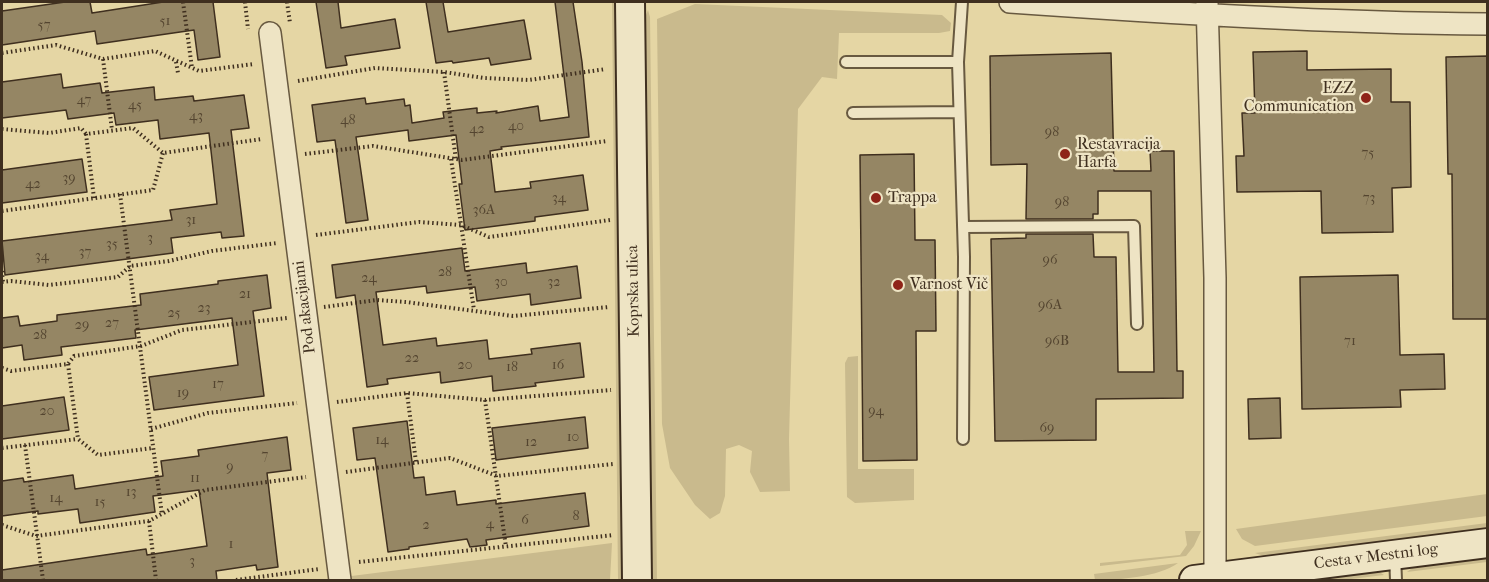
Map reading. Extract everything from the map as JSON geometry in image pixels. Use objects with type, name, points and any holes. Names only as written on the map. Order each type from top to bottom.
[{"type":"street","name":"Koprska ulica","points":[[630,2],[637,580]]},
{"type":"street","points":[[1010,2],[1207,9],[1400,23],[1488,24]]},
{"type":"street","points":[[1204,579],[1215,278],[1207,9]]},
{"type":"street","name":"Pod akacijami","points":[[270,33],[339,573]]},
{"type":"street","name":"Cesta v Mestni log","points":[[1204,579],[1395,567],[1488,543]]},
{"type":"lane","points":[[962,2],[958,62],[963,227],[963,439]]},
{"type":"lane","points":[[846,62],[958,62]]},
{"type":"lane","points":[[853,113],[959,112]]},
{"type":"lane","points":[[963,227],[1134,226],[1137,324]]},
{"type":"path","points":[[183,2],[192,68]]},
{"type":"path","points":[[2,53],[56,45],[103,59],[155,51],[199,71],[274,62]]},
{"type":"path","points":[[103,59],[112,130]]},
{"type":"path","points":[[176,61],[178,73]]},
{"type":"path","points":[[277,84],[375,68],[529,80],[609,69]]},
{"type":"path","points":[[444,72],[453,159],[474,310]]},
{"type":"path","points":[[2,129],[49,133],[81,128],[86,134],[94,198]]},
{"type":"path","points":[[86,134],[133,128],[164,153],[285,146],[373,146],[453,159],[610,141]]},
{"type":"path","points":[[2,211],[153,190],[164,153]]},
{"type":"path","points":[[120,194],[162,516]]},
{"type":"path","points":[[2,271],[3,282]]},
{"type":"path","points":[[2,368],[10,371],[68,364],[75,356],[141,346],[182,330],[377,300],[513,316],[613,306]]},
{"type":"path","points":[[68,364],[78,439],[98,455],[153,448]]},
{"type":"path","points":[[151,429],[208,413],[301,402],[317,404],[408,393],[485,400],[614,390]]},
{"type":"path","points":[[408,393],[416,462]]},
{"type":"path","points":[[485,400],[506,547]]},
{"type":"path","points":[[2,448],[78,439]]},
{"type":"path","points":[[25,445],[43,580]]},
{"type":"path","points":[[149,522],[156,580]]},
{"type":"path","points":[[236,580],[339,573],[506,547],[615,534]]},
{"type":"shaded area","points":[[612,2],[619,2],[625,580],[618,580]]},
{"type":"shaded area","points":[[695,4],[942,15],[951,23],[950,31],[939,33],[839,33],[837,79],[822,77],[798,109],[789,439],[790,491],[760,492],[750,472],[752,451],[739,445],[726,449],[725,496],[720,513],[710,519],[695,505],[670,468],[662,424],[657,19]]},
{"type":"shaded area","points":[[648,10],[650,17],[657,580],[650,580],[644,20]]},
{"type":"shaded area","points":[[858,356],[858,469],[914,469],[914,500],[855,503],[847,497],[845,363],[848,357]]},
{"type":"shaded area","points":[[1487,494],[1487,516],[1255,546],[1242,539],[1236,529]]},
{"type":"shaded area","points":[[1487,523],[1487,530],[1267,557],[1255,553]]},
{"type":"shaded area","points":[[1185,531],[1201,531],[1186,556],[1100,566],[1100,563],[1180,555],[1187,545]]},
{"type":"shaded area","points":[[612,543],[610,580],[320,580]]},
{"type":"shaded area","points":[[1487,556],[1487,562],[1407,572],[1416,565]]},
{"type":"shaded area","points":[[1178,563],[1150,575],[1095,580],[1094,574]]},
{"type":"shaded area","points":[[1378,571],[1384,575],[1343,580],[1294,580]]},
{"type":"building","points":[[65,2],[90,2],[92,13],[163,2],[213,2],[220,57],[198,60],[194,30],[97,44],[95,31],[2,45],[2,11]]},
{"type":"building","points":[[316,2],[338,2],[341,28],[395,19],[400,48],[345,56],[347,65],[326,68]]},
{"type":"building","points":[[426,2],[443,2],[448,32],[524,20],[531,59],[491,65],[489,58],[436,63]]},
{"type":"building","points":[[555,2],[573,2],[582,62],[589,137],[501,147],[502,149],[490,151],[495,192],[531,188],[530,182],[583,175],[588,210],[535,217],[535,221],[465,230],[456,135],[409,141],[408,130],[356,137],[368,220],[346,223],[335,140],[317,142],[312,105],[365,98],[366,104],[404,99],[405,106],[410,105],[412,123],[444,118],[443,112],[477,108],[477,113],[497,111],[496,113],[538,106],[540,121],[569,117]]},
{"type":"building","points":[[1307,51],[1307,70],[1391,69],[1391,102],[1410,102],[1411,187],[1392,188],[1393,232],[1322,233],[1321,191],[1237,192],[1236,156],[1244,156],[1242,113],[1255,113],[1253,52]]},
{"type":"building","points":[[1111,53],[1114,171],[1151,171],[1150,151],[1174,151],[1177,371],[1183,371],[1183,398],[1096,399],[1096,440],[995,441],[991,239],[1026,238],[1026,234],[1093,234],[1094,257],[1116,257],[1118,372],[1154,372],[1151,191],[1098,191],[1098,214],[1093,214],[1093,219],[1026,219],[1027,164],[991,165],[990,56]]},
{"type":"building","points":[[1488,56],[1488,319],[1453,319],[1452,174],[1448,174],[1446,57]]},
{"type":"building","points":[[61,74],[63,88],[100,83],[102,93],[154,87],[155,100],[193,96],[194,101],[244,95],[249,128],[231,130],[244,236],[222,238],[221,232],[171,238],[173,253],[5,275],[2,241],[172,220],[170,210],[217,204],[209,133],[160,139],[158,120],[116,125],[114,113],[68,119],[66,110],[2,118],[2,82]]},
{"type":"building","name":"Varnost Vič","points":[[914,154],[915,240],[935,240],[936,331],[916,331],[917,460],[863,461],[860,155]]},
{"type":"building","points":[[82,159],[87,192],[2,203],[2,170]]},
{"type":"building","points":[[462,248],[465,271],[526,263],[527,273],[577,266],[581,298],[531,305],[530,294],[477,301],[475,287],[427,293],[426,286],[376,292],[383,345],[436,338],[437,346],[487,340],[489,359],[532,354],[531,349],[580,343],[584,377],[493,391],[492,376],[441,383],[440,372],[387,379],[388,384],[367,387],[355,295],[336,298],[332,265]]},
{"type":"building","points":[[267,275],[271,308],[253,311],[264,396],[154,410],[149,377],[238,365],[232,318],[135,330],[136,338],[61,347],[62,355],[24,360],[22,345],[2,348],[2,318],[18,316],[20,326],[57,321],[57,315],[141,305],[140,294]]},
{"type":"building","points":[[1398,275],[1400,355],[1444,354],[1445,389],[1400,390],[1401,407],[1302,409],[1300,277]]},
{"type":"building","points":[[64,397],[69,430],[2,439],[2,406]]},
{"type":"building","points":[[1280,398],[1281,438],[1249,439],[1248,399]]},
{"type":"building","points":[[585,417],[588,448],[496,460],[492,428]]},
{"type":"building","points":[[407,421],[414,478],[424,477],[426,495],[455,491],[457,505],[496,500],[496,504],[585,493],[589,526],[486,540],[487,545],[470,547],[467,539],[388,552],[375,458],[357,460],[353,428]]},
{"type":"building","points":[[287,437],[291,470],[267,473],[278,567],[257,570],[256,565],[216,571],[217,580],[2,580],[2,570],[146,549],[147,555],[207,546],[199,490],[153,496],[155,512],[80,523],[78,509],[2,516],[2,481],[23,478],[24,482],[73,475],[75,489],[163,476],[161,461],[199,456],[198,450]]},
{"type":"place","name":"EZZ Communication","points":[[1366,98]]},
{"type":"place","name":"Restavracija Harfa","points":[[1065,154]]},
{"type":"place","name":"Trappa","points":[[876,198]]},
{"type":"place","name":"Varnost Vič","points":[[898,285]]}]
